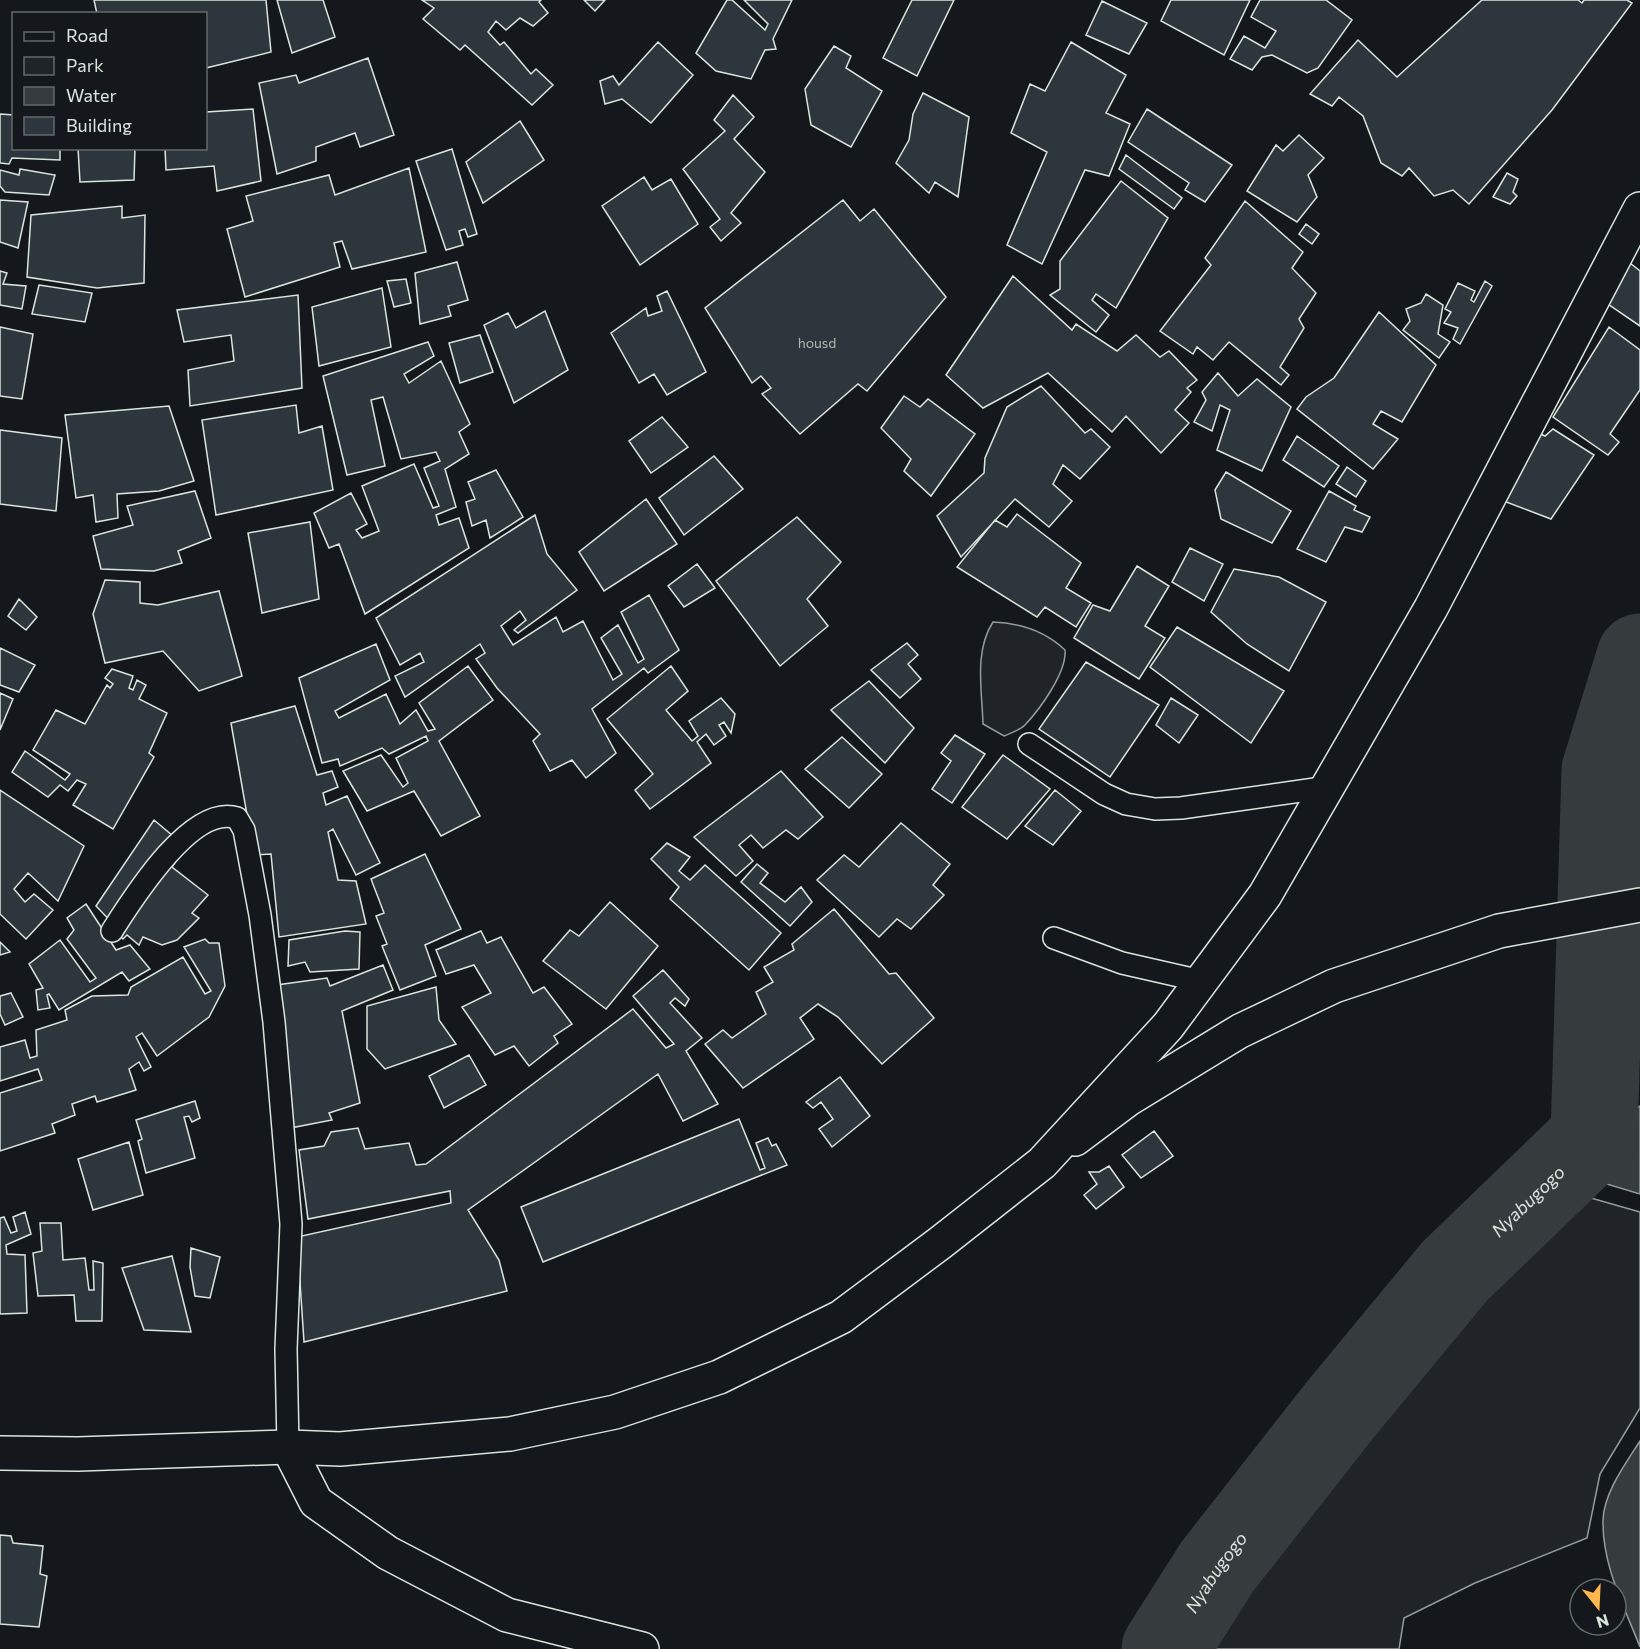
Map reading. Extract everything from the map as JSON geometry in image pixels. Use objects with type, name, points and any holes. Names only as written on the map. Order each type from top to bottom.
[{"type":"main road","points":[[1042,1163],[1168,1026],[1265,895],[1431,608],[1640,210]]},
{"type":"main road","points":[[0,1453],[78,1454],[288,1447],[340,1449],[510,1434],[615,1412],[719,1377],[841,1317],[1127,1100],[1240,1031],[1335,986],[1499,931],[1640,905]]},
{"type":"main road","points":[[288,1447],[316,1502],[388,1553],[507,1616],[636,1648]]},
{"type":"lane","points":[[1029,744],[1104,794],[1126,804],[1155,809],[1180,808],[1329,787]]},
{"type":"lane","points":[[112,931],[127,907],[182,839],[211,818],[227,814],[237,818],[244,830],[260,915],[274,1022],[289,1191],[291,1224],[286,1349],[288,1447]]},
{"type":"lane","points":[[1054,938],[1122,963],[1201,981]]},
{"type":"green space","points":[[993,622],[1032,629],[1065,650],[1062,669],[1038,710],[1025,725],[1004,736],[983,724],[981,658],[987,633]]},
{"type":"green space","points":[[1563,1190],[1640,1212],[1640,1408],[1600,1474],[1587,1538],[1475,1583],[1404,1618],[1399,1649],[1181,1649],[1223,1579],[1496,1250]]},
{"type":"water","points":[[1640,1106],[1640,1194],[1590,1179],[1594,1137]]},
{"type":"water","points":[[1640,1441],[1640,1647],[1628,1618],[1628,1577],[1613,1577],[1604,1537],[1604,1509],[1611,1488]]},
{"type":"building","points":[[94,0],[266,0],[271,52],[207,68],[207,12],[97,12]]},
{"type":"building","points":[[277,0],[323,0],[335,37],[292,53]]},
{"type":"building","points":[[422,0],[541,0],[539,2],[548,13],[533,26],[520,18],[506,30],[496,21],[488,32],[500,45],[504,42],[531,74],[536,69],[553,85],[532,105],[465,45],[460,50],[423,19],[434,8]]},
{"type":"building","points":[[584,0],[605,0],[595,11]]},
{"type":"building","points":[[727,0],[732,0],[765,30],[768,24],[744,0],[792,0],[773,39],[776,49],[765,50],[751,79],[716,71],[696,53]]},
{"type":"building","points":[[912,0],[954,0],[917,76],[883,58]]},
{"type":"building","points":[[1171,0],[1250,0],[1224,55],[1161,21]]},
{"type":"building","points":[[1260,0],[1326,0],[1352,20],[1318,68],[1307,73],[1272,55],[1262,57],[1252,70],[1230,59],[1244,36],[1265,48],[1276,31],[1251,17]]},
{"type":"building","points":[[1482,0],[1578,0],[1582,3],[1584,0],[1627,0],[1632,3],[1552,110],[1469,204],[1453,190],[1434,196],[1409,168],[1402,176],[1381,163],[1363,116],[1339,97],[1332,106],[1310,94],[1358,40],[1397,77]]},
{"type":"building","points":[[1102,1],[1147,23],[1129,54],[1086,35]]},
{"type":"building","points":[[658,42],[693,75],[651,123],[622,99],[605,104],[600,81],[613,76],[619,85]]},
{"type":"building","points":[[1071,42],[1126,75],[1106,113],[1130,124],[1109,176],[1085,170],[1042,264],[1007,245],[1047,152],[1011,133],[1030,84],[1045,91]]},
{"type":"building","points":[[834,46],[851,56],[846,68],[882,91],[851,147],[811,125],[805,89]]},
{"type":"building","points":[[368,58],[394,135],[360,147],[355,133],[316,147],[316,161],[277,174],[259,83],[296,75],[299,83]]},
{"type":"building","points":[[923,93],[969,117],[958,197],[935,182],[929,193],[896,163],[909,140],[913,114]]},
{"type":"building","points":[[733,95],[754,117],[734,139],[765,172],[731,213],[741,223],[721,241],[710,227],[720,219],[683,169],[725,131],[714,120]]},
{"type":"building","points":[[253,109],[261,181],[217,191],[214,166],[166,170],[165,150],[207,150],[207,112]]},
{"type":"building","points":[[1147,109],[1232,165],[1205,202],[1185,190],[1189,183],[1128,142]]},
{"type":"building","points":[[0,114],[12,115],[12,150],[60,150],[60,160],[12,158],[9,164],[0,163]]},
{"type":"building","points":[[520,121],[544,160],[483,203],[466,162]]},
{"type":"building","points":[[1299,135],[1324,158],[1308,175],[1317,197],[1297,222],[1247,191],[1276,145],[1283,151]]},
{"type":"building","points":[[452,149],[477,234],[468,237],[465,229],[459,231],[463,245],[446,250],[416,161]]},
{"type":"building","points":[[78,150],[135,150],[134,180],[80,182]]},
{"type":"building","points":[[1126,155],[1182,198],[1174,209],[1119,169]]},
{"type":"building","points":[[409,168],[426,252],[352,269],[342,241],[334,243],[340,267],[245,297],[227,229],[253,221],[246,196],[329,175],[335,195]]},
{"type":"building","points":[[20,169],[55,175],[49,195],[5,192],[0,186],[0,170],[19,175]]},
{"type":"building","points":[[1507,173],[1518,179],[1513,192],[1517,196],[1510,204],[1493,197]]},
{"type":"building","points":[[644,177],[652,190],[671,179],[698,224],[640,265],[602,206]]},
{"type":"building","points":[[1121,181],[1168,218],[1116,308],[1096,294],[1092,300],[1109,315],[1096,332],[1050,295],[1060,289],[1060,261]]},
{"type":"building","points":[[0,200],[28,202],[18,248],[0,242]]},
{"type":"building","points":[[843,200],[860,221],[874,209],[946,297],[867,391],[858,384],[800,434],[762,394],[771,388],[761,376],[752,383],[705,308]]},
{"type":"building","points":[[1245,201],[1303,252],[1292,268],[1316,293],[1299,319],[1304,328],[1280,367],[1289,375],[1281,385],[1229,342],[1213,360],[1197,347],[1193,354],[1160,331],[1211,265],[1205,258]]},
{"type":"building","points":[[122,206],[122,218],[145,215],[144,283],[97,288],[27,277],[31,215]]},
{"type":"building","points":[[1306,224],[1319,234],[1312,244],[1299,234]]},
{"type":"building","points":[[457,262],[468,300],[448,306],[451,316],[420,324],[415,273]]},
{"type":"building","points":[[1630,263],[1640,271],[1640,326],[1605,302]]},
{"type":"building","points":[[0,271],[7,273],[3,284],[26,286],[22,309],[0,305]]},
{"type":"building","points":[[1013,276],[1072,330],[1076,324],[1117,351],[1136,335],[1160,357],[1169,351],[1197,380],[1187,388],[1191,392],[1175,410],[1189,423],[1161,453],[1126,416],[1112,432],[1048,373],[983,408],[946,375]]},
{"type":"building","points":[[406,279],[411,303],[394,307],[387,281]]},
{"type":"building","points":[[1485,281],[1492,286],[1460,344],[1453,339],[1458,328],[1444,323],[1451,312],[1445,309],[1458,283],[1475,291],[1471,300],[1474,302]]},
{"type":"building","points":[[39,285],[92,293],[85,322],[32,314]]},
{"type":"building","points":[[382,288],[391,347],[319,366],[312,307]]},
{"type":"building","points":[[667,291],[706,372],[667,395],[654,374],[639,383],[611,333],[646,308],[648,316],[662,311],[657,296]]},
{"type":"building","points":[[1426,294],[1443,305],[1438,334],[1450,342],[1439,358],[1403,330],[1410,321],[1406,309],[1421,303]]},
{"type":"building","points":[[298,295],[302,388],[190,406],[188,370],[234,361],[231,335],[184,342],[177,310]]},
{"type":"building","points":[[545,311],[568,370],[514,403],[484,325],[508,313],[516,328]]},
{"type":"building","points":[[1379,312],[1436,365],[1402,422],[1381,411],[1373,424],[1398,439],[1373,469],[1297,409],[1306,397],[1334,378]]},
{"type":"building","points":[[0,327],[33,334],[22,399],[0,396]]},
{"type":"building","points":[[1609,327],[1640,350],[1640,390],[1610,434],[1619,442],[1608,455],[1553,417]]},
{"type":"building","points":[[480,335],[493,372],[460,383],[449,343]]},
{"type":"building","points":[[428,342],[434,356],[404,374],[409,383],[441,361],[470,424],[459,432],[469,454],[445,469],[456,507],[436,515],[439,525],[459,518],[469,548],[365,614],[339,544],[329,548],[314,513],[351,493],[367,524],[356,530],[362,538],[379,531],[362,486],[414,464],[433,508],[439,506],[424,468],[440,461],[436,452],[401,459],[383,397],[371,400],[385,466],[347,475],[323,376]]},
{"type":"building","points":[[1218,373],[1238,396],[1257,379],[1291,407],[1262,471],[1217,450],[1230,410],[1220,405],[1212,431],[1194,422],[1206,400],[1202,392]]},
{"type":"building","points":[[1041,386],[1085,433],[1091,429],[1110,447],[1080,479],[1063,465],[1053,484],[1072,501],[1049,527],[1015,499],[961,557],[937,516],[984,473],[985,458],[1007,407]]},
{"type":"building","points":[[904,396],[920,407],[928,399],[975,434],[931,496],[904,471],[911,459],[881,428]]},
{"type":"building","points":[[296,405],[299,433],[322,426],[333,490],[216,515],[202,420]]},
{"type":"building","points":[[169,406],[194,481],[159,491],[117,494],[118,518],[96,522],[93,495],[76,498],[65,415]]},
{"type":"building","points":[[662,417],[688,447],[651,473],[629,441]]},
{"type":"building","points":[[1553,429],[1594,455],[1551,519],[1496,498],[1534,431],[1545,436]]},
{"type":"building","points":[[0,430],[62,438],[56,511],[0,504]]},
{"type":"building","points":[[1297,436],[1339,466],[1324,487],[1283,460]]},
{"type":"building","points":[[714,456],[743,489],[684,535],[659,498]]},
{"type":"building","points":[[1347,467],[1366,481],[1356,497],[1336,484]]},
{"type":"building","points":[[496,470],[523,517],[490,538],[486,520],[472,526],[466,502],[475,499],[468,482]]},
{"type":"building","points":[[1226,472],[1291,511],[1272,543],[1221,519],[1215,490]]},
{"type":"building","points":[[195,491],[211,538],[178,551],[182,563],[154,571],[101,569],[93,536],[133,525],[127,506]]},
{"type":"building","points":[[1329,491],[1356,506],[1354,510],[1370,517],[1362,532],[1345,527],[1326,562],[1297,549]]},
{"type":"building","points":[[646,499],[677,544],[604,591],[579,552]]},
{"type":"building","points":[[1017,514],[1081,563],[1066,588],[1091,603],[1076,627],[1045,607],[1037,617],[957,567],[995,520],[1007,527]]},
{"type":"building","points":[[535,515],[547,554],[577,590],[518,633],[514,630],[526,620],[520,611],[501,626],[513,645],[556,617],[563,632],[583,621],[613,680],[622,674],[601,638],[618,625],[638,663],[644,659],[621,612],[649,595],[679,650],[648,673],[644,668],[592,709],[616,753],[586,778],[572,760],[550,771],[533,741],[540,734],[497,688],[476,659],[485,653],[480,644],[405,697],[395,676],[424,662],[420,653],[400,665],[376,618]]},
{"type":"building","points":[[797,517],[841,562],[807,599],[828,626],[780,666],[716,581]]},
{"type":"building","points":[[310,522],[319,599],[262,613],[248,533]]},
{"type":"building","points":[[1190,548],[1223,564],[1204,601],[1172,582]]},
{"type":"building","points":[[697,564],[715,588],[684,607],[668,586]]},
{"type":"building","points":[[1137,566],[1169,586],[1145,626],[1165,638],[1139,679],[1074,638],[1093,605],[1110,611]]},
{"type":"building","points":[[1234,569],[1279,577],[1326,602],[1289,671],[1247,644],[1211,612]]},
{"type":"building","points":[[105,580],[140,582],[140,603],[158,605],[219,591],[242,676],[199,691],[163,651],[105,663],[93,614]]},
{"type":"building","points":[[19,599],[37,617],[26,630],[8,616]]},
{"type":"building","points":[[1177,627],[1284,691],[1251,743],[1150,667]]},
{"type":"building","points":[[907,643],[918,655],[908,664],[921,679],[900,698],[871,670]]},
{"type":"building","points":[[376,644],[390,680],[335,711],[339,718],[386,694],[400,724],[416,710],[428,731],[435,729],[419,703],[468,666],[493,700],[439,741],[480,816],[441,836],[414,791],[367,811],[343,771],[381,755],[403,787],[408,783],[396,758],[428,741],[426,736],[389,754],[382,748],[340,766],[338,759],[322,763],[299,678]]},
{"type":"building","points":[[0,648],[35,665],[19,692],[0,685]]},
{"type":"building","points":[[1086,662],[1159,705],[1110,777],[1039,729]]},
{"type":"building","points":[[671,666],[688,691],[666,710],[692,741],[698,736],[689,721],[721,698],[735,714],[731,733],[724,722],[719,725],[726,736],[714,745],[706,734],[697,742],[711,763],[650,809],[635,790],[653,774],[607,719]]},
{"type":"building","points":[[112,669],[133,676],[129,688],[133,690],[137,680],[146,685],[139,699],[167,713],[149,753],[154,757],[113,829],[73,805],[86,784],[77,780],[68,791],[60,785],[48,797],[12,772],[25,751],[65,780],[70,774],[33,750],[56,710],[85,724],[107,685],[110,688],[113,684],[105,678]]},
{"type":"building","points":[[869,681],[914,728],[885,763],[831,710]]},
{"type":"building","points":[[0,693],[13,699],[0,730]]},
{"type":"building","points":[[1171,698],[1198,715],[1179,743],[1156,725]]},
{"type":"building","points":[[295,706],[317,775],[332,771],[338,787],[323,793],[326,805],[347,796],[380,863],[356,875],[333,829],[328,832],[338,880],[356,881],[366,924],[279,937],[271,854],[254,855],[231,723]]},
{"type":"building","points":[[955,735],[985,754],[952,803],[932,789],[951,761],[941,753]]},
{"type":"building","points":[[842,737],[882,774],[849,808],[805,769]]},
{"type":"building","points":[[1003,755],[1050,789],[1007,839],[962,807]]},
{"type":"building","points":[[781,771],[823,817],[798,839],[786,830],[763,848],[751,835],[739,845],[753,861],[736,876],[694,837]]},
{"type":"building","points":[[0,790],[84,846],[58,901],[28,873],[14,889],[25,902],[34,894],[53,910],[26,939],[0,914]]},
{"type":"building","points":[[1055,790],[1081,811],[1053,845],[1025,826]]},
{"type":"building","points":[[154,820],[186,847],[172,867],[208,895],[192,913],[199,918],[177,940],[162,945],[143,937],[139,945],[127,935],[123,939],[120,936],[122,933],[96,906]]},
{"type":"building","points":[[901,823],[950,864],[933,885],[944,895],[911,929],[897,919],[879,937],[817,880],[844,855],[859,867]]},
{"type":"building","points":[[667,843],[690,857],[679,871],[690,880],[705,865],[781,933],[749,970],[670,899],[679,887],[651,859]]},
{"type":"building","points":[[425,854],[461,929],[425,945],[436,976],[400,990],[382,946],[387,944],[376,916],[384,913],[371,879]]},
{"type":"building","points":[[757,864],[768,873],[760,883],[785,902],[801,887],[812,902],[790,926],[741,882]]},
{"type":"building","points":[[610,902],[658,946],[606,1009],[543,961],[570,930],[579,936]]},
{"type":"building","points":[[86,904],[116,950],[130,945],[150,969],[129,981],[122,972],[59,1010],[49,994],[47,995],[50,1008],[38,1010],[36,990],[43,988],[29,964],[60,940],[90,982],[96,978],[67,939],[74,930],[67,918]]},
{"type":"building","points":[[834,909],[889,974],[896,973],[934,1018],[882,1064],[838,1017],[818,1004],[800,1018],[814,1039],[743,1088],[705,1044],[723,1030],[732,1038],[766,1014],[756,992],[773,982],[764,967],[794,950],[792,944]]},
{"type":"building","points":[[345,931],[360,932],[359,969],[310,972],[305,962],[288,966],[289,940]]},
{"type":"building","points":[[481,931],[487,943],[501,937],[533,993],[544,987],[572,1024],[554,1036],[558,1043],[529,1066],[514,1046],[495,1055],[462,1007],[491,993],[474,965],[446,974],[436,950]]},
{"type":"building","points":[[205,939],[209,943],[219,943],[225,986],[209,1017],[157,1056],[142,1033],[136,1037],[151,1067],[144,1071],[139,1062],[129,1069],[136,1090],[97,1102],[95,1096],[72,1104],[75,1115],[52,1124],[55,1133],[0,1151],[0,1093],[42,1080],[38,1069],[0,1081],[0,1047],[25,1040],[30,1058],[37,1056],[36,1030],[67,1020],[65,1010],[92,996],[128,995],[131,987],[183,957],[205,994],[211,991],[184,947]]},
{"type":"building","points":[[0,942],[10,952],[0,955]]},
{"type":"building","points":[[383,965],[393,990],[342,1011],[360,1103],[329,1113],[332,1120],[280,1130],[262,987],[327,978],[330,986]]},
{"type":"building","points":[[663,970],[689,999],[685,1006],[675,998],[670,1003],[702,1038],[686,1051],[718,1104],[683,1121],[658,1074],[468,1210],[499,1260],[507,1291],[304,1342],[297,1237],[451,1203],[450,1191],[308,1219],[299,1150],[324,1146],[331,1132],[358,1128],[365,1149],[409,1143],[416,1165],[426,1164],[633,1009],[666,1048],[674,1044],[633,996]]},
{"type":"building","points":[[436,987],[439,1020],[456,1044],[385,1069],[367,1049],[367,1006]]},
{"type":"building","points":[[11,993],[23,1017],[5,1025],[0,1014],[0,996]]},
{"type":"building","points":[[469,1055],[486,1085],[444,1108],[429,1076]]},
{"type":"building","points":[[840,1077],[870,1116],[832,1147],[819,1129],[833,1119],[821,1102],[813,1108],[806,1102]]},
{"type":"building","points":[[195,1101],[200,1118],[192,1122],[189,1116],[184,1117],[195,1158],[146,1173],[138,1141],[142,1139],[136,1120]]},
{"type":"building","points":[[739,1119],[760,1170],[765,1168],[756,1143],[768,1138],[772,1146],[776,1144],[787,1165],[543,1262],[521,1207]]},
{"type":"building","points":[[1154,1131],[1173,1156],[1141,1178],[1122,1155]]},
{"type":"building","points":[[129,1142],[143,1195],[93,1210],[78,1159]]},
{"type":"building","points":[[1109,1166],[1124,1187],[1096,1209],[1084,1195],[1097,1184],[1089,1172],[1099,1172]]},
{"type":"building","points":[[25,1212],[31,1234],[6,1245],[7,1254],[25,1255],[27,1313],[0,1314],[0,1218],[4,1217],[11,1233],[17,1231],[13,1217]]},
{"type":"building","points":[[40,1223],[61,1223],[63,1260],[85,1258],[89,1290],[94,1290],[93,1261],[103,1263],[102,1321],[76,1321],[74,1295],[38,1296],[33,1253],[42,1251]]},
{"type":"building","points":[[191,1248],[220,1257],[210,1298],[195,1296],[190,1267]]},
{"type":"building","points":[[172,1256],[191,1332],[144,1330],[122,1268]]},
{"type":"building","points":[[0,1535],[11,1536],[13,1543],[43,1546],[40,1574],[47,1576],[39,1627],[0,1624]]},
{"type":"waterway","name":"Nyabugogo","points":[[1165,1649],[1217,1567],[1340,1410],[1455,1271],[1594,1137],[1605,770],[1640,657]]}]
